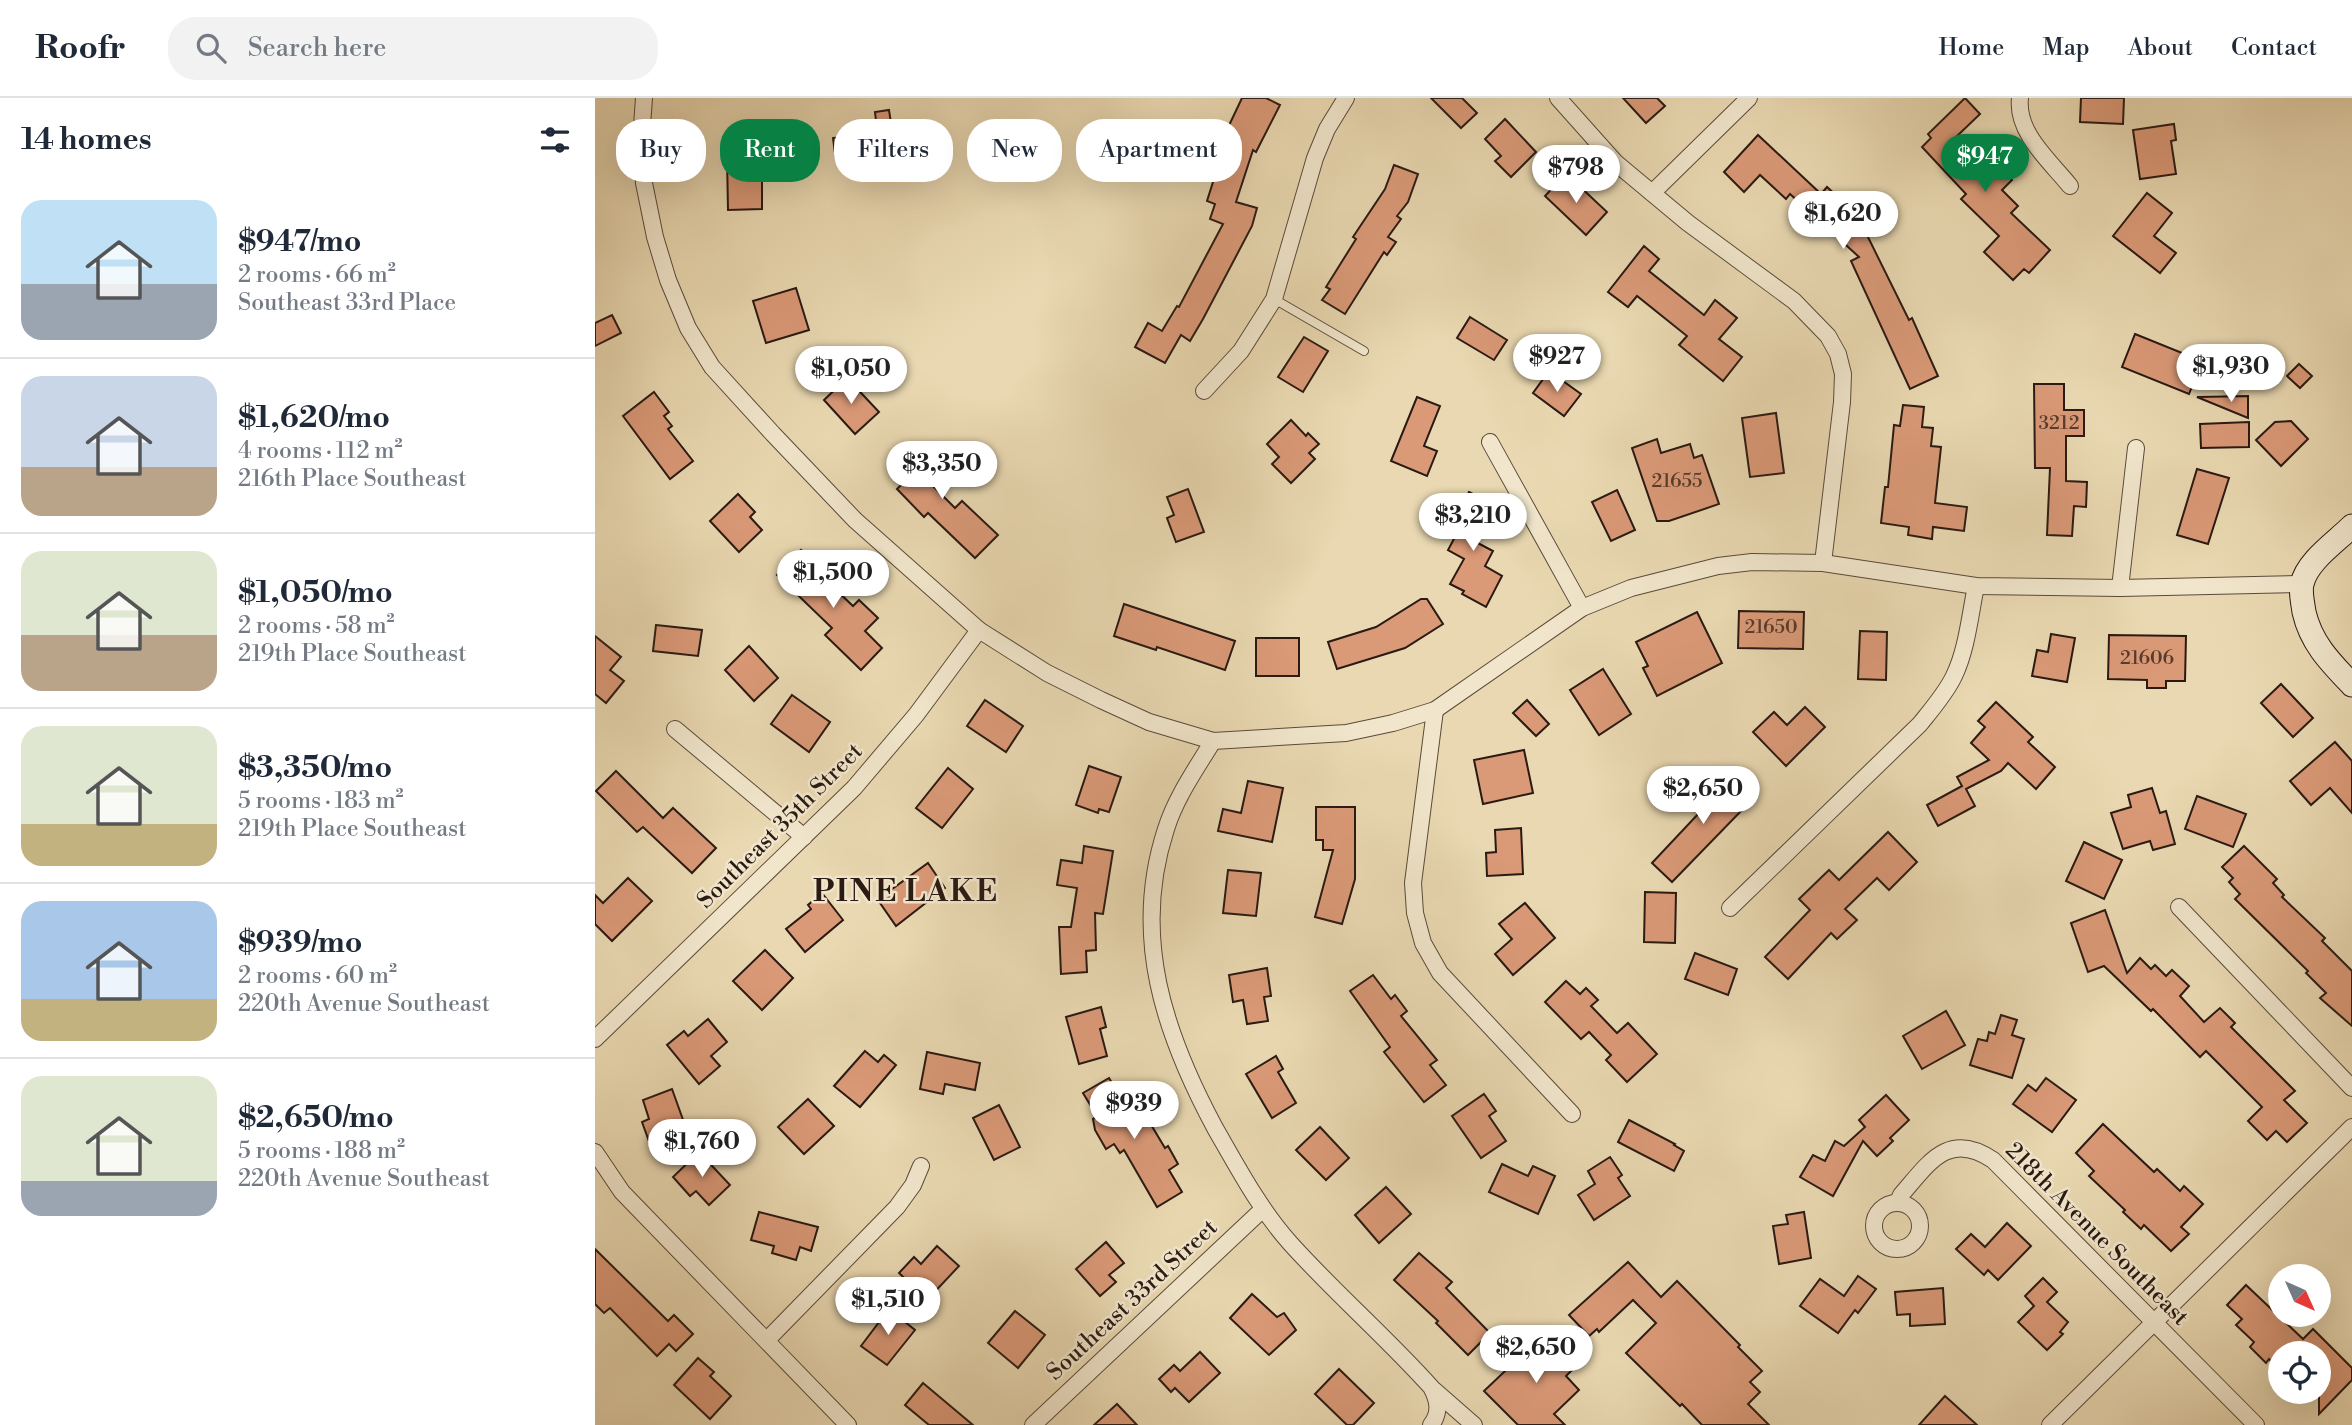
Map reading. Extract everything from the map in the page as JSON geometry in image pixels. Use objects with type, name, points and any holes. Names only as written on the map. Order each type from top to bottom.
[{"type":"street","points":[[644,98],[641,140],[646,197],[668,281],[694,338],[712,367],[855,520],[979,630],[1047,673],[1101,700],[1149,722],[1213,741],[1346,733],[1394,723],[1435,710],[1582,608],[1631,588],[1718,566],[1752,562],[1823,563],[1976,586],[2120,588],[2302,584]]},
{"type":"street","points":[[1204,391],[1241,351],[1274,299],[1315,158],[1327,129],[1346,98]]},
{"type":"street","points":[[1558,98],[1616,163],[1688,223],[1794,301],[1828,336],[1838,354],[1843,374],[1823,563]]},
{"type":"street","points":[[1653,193],[1749,98]]},
{"type":"street","points":[[2020,98],[2021,118],[2027,133],[2070,187]]},
{"type":"street","points":[[1490,442],[1582,608]]},
{"type":"street","points":[[2120,588],[2136,448]]},
{"type":"street","points":[[2352,526],[2311,566],[2302,584],[2305,616],[2315,643],[2328,661],[2352,685]]},
{"type":"street","points":[[1730,908],[1920,724],[1935,705],[1954,677],[1959,663],[1976,586]]},
{"type":"street","name":"Southeast 35th Street","points":[[595,1039],[855,788],[916,715],[979,630]]},
{"type":"street","points":[[1435,710],[1413,883],[1415,913],[1423,943],[1440,973],[1572,1114]]},
{"type":"street","points":[[675,729],[804,838]]},
{"type":"street","points":[[1213,741],[1184,789],[1166,828],[1156,872],[1151,918],[1153,963],[1165,1016],[1198,1096],[1245,1183],[1263,1209],[1290,1242],[1431,1387],[1474,1425]]},
{"type":"street","points":[[2179,907],[2352,1088]]},
{"type":"street","points":[[2050,1425],[2352,1128]]},
{"type":"street","name":"218th Avenue Southeast","points":[[1898,1202],[1901,1195],[1937,1156],[1948,1149],[1963,1147],[1979,1150],[1993,1160],[2256,1425]]},
{"type":"street","points":[[595,1152],[622,1192],[848,1425]]},
{"type":"street","points":[[768,1340],[897,1208],[921,1166]]},
{"type":"street","name":"Southeast 33rd Street","points":[[1033,1425],[1263,1209]]},
{"type":"street","points":[[1431,1387],[1438,1398],[1438,1409],[1431,1425]]},
{"type":"lane","points":[[1274,299],[1364,351]]},
{"type":"building","points":[[1242,98],[1266,98],[1280,105],[1256,152],[1253,150],[1236,202],[1257,208],[1252,226],[1190,341],[1181,335],[1165,363],[1135,347],[1148,323],[1162,331],[1177,306],[1179,307],[1223,224],[1210,219],[1215,204],[1207,201],[1213,182],[1242,182],[1242,119],[1232,119]]},
{"type":"building","points":[[1431,98],[1462,98],[1477,113],[1461,128]]},
{"type":"building","points":[[1623,98],[1657,98],[1665,106],[1646,123]]},
{"type":"building","points":[[1965,98],[1980,114],[1955,138],[1981,164],[1989,157],[2012,180],[2002,190],[2018,206],[2011,213],[2050,250],[2029,273],[2024,269],[2013,280],[1984,252],[1999,236],[1961,199],[1966,194],[1922,147],[1931,138],[1928,134]]},
{"type":"building","points":[[2081,98],[2124,98],[2123,124],[2080,122]]},
{"type":"building","points":[[889,110],[890,119],[876,119],[875,112]]},
{"type":"building","points":[[1505,119],[1536,152],[1511,177],[1495,161],[1501,156],[1485,139]]},
{"type":"building","points":[[2174,124],[2176,140],[2171,141],[2176,174],[2140,179],[2133,130]]},
{"type":"building","points":[[1758,135],[1821,194],[1827,187],[1868,225],[1864,229],[1909,320],[1912,318],[1938,376],[1910,389],[1851,261],[1859,257],[1790,194],[1786,199],[1760,175],[1744,192],[1724,172]]},
{"type":"building","points":[[1394,165],[1418,174],[1408,202],[1397,216],[1401,219],[1388,237],[1396,242],[1387,255],[1384,252],[1345,314],[1322,300],[1330,289],[1326,287],[1356,239],[1353,237],[1385,189]]},
{"type":"building","points":[[1562,178],[1570,186],[1574,181],[1607,212],[1586,235],[1545,196]]},
{"type":"building","points":[[727,182],[762,182],[762,209],[728,210]]},
{"type":"building","points":[[2147,193],[2172,213],[2154,236],[2176,253],[2160,273],[2113,236]]},
{"type":"building","points":[[1644,246],[1659,259],[1649,271],[1704,315],[1715,300],[1737,318],[1719,339],[1742,357],[1723,381],[1679,345],[1687,336],[1637,296],[1628,307],[1608,292]]},
{"type":"building","points":[[796,288],[809,330],[766,343],[753,301]]},
{"type":"building","points":[[612,315],[621,333],[595,346],[595,323]]},
{"type":"building","points":[[1470,317],[1507,340],[1494,360],[1457,338]]},
{"type":"building","points":[[2135,334],[2202,361],[2189,394],[2122,367]]},
{"type":"building","points":[[1304,337],[1328,351],[1303,392],[1278,377]]},
{"type":"building","points":[[2299,364],[2312,376],[2300,388],[2287,376]]},
{"type":"building","points":[[1549,371],[1581,394],[1564,416],[1533,393]]},
{"type":"building","points":[[847,378],[879,412],[855,434],[824,400]]},
{"type":"building","points":[[2034,384],[2064,384],[2064,410],[2084,410],[2084,436],[2066,436],[2066,481],[2087,482],[2086,507],[2074,506],[2072,536],[2047,535],[2050,468],[2035,468]]},
{"type":"building","points":[[654,392],[669,412],[664,416],[672,426],[668,429],[693,461],[670,479],[623,416]]},
{"type":"building","points":[[2248,396],[2248,418],[2197,397]]},
{"type":"building","points":[[1417,397],[1440,406],[1424,446],[1437,451],[1427,476],[1391,461]]},
{"type":"building","points":[[1903,405],[1924,407],[1922,427],[1933,428],[1931,446],[1941,447],[1935,503],[1967,507],[1964,531],[1933,527],[1932,539],[1908,535],[1909,527],[1881,523],[1885,487],[1888,487],[1894,425],[1900,426]]},
{"type":"building","points":[[1776,413],[1784,473],[1750,477],[1742,418]]},
{"type":"building","points":[[1291,420],[1306,436],[1308,433],[1319,444],[1309,453],[1315,459],[1291,483],[1272,464],[1279,457],[1267,444]]},
{"type":"building","points":[[2291,421],[2308,439],[2281,466],[2256,440],[2275,422]]},
{"type":"building","points":[[2249,422],[2249,447],[2201,448],[2200,424]]},
{"type":"building","points":[[1657,439],[1661,453],[1690,444],[1694,458],[1702,455],[1719,504],[1669,521],[1657,521],[1632,448]]},
{"type":"building","points":[[914,446],[923,455],[929,449],[950,470],[933,486],[955,508],[962,501],[998,535],[975,558],[928,513],[924,517],[897,489],[908,478],[895,464]]},
{"type":"building","points":[[2197,469],[2229,478],[2208,544],[2177,535]]},
{"type":"building","points":[[1188,489],[1204,532],[1176,542],[1167,518],[1174,515],[1167,497]]},
{"type":"building","points":[[1617,490],[1635,530],[1611,541],[1592,502]]},
{"type":"building","points":[[1469,492],[1491,504],[1472,540],[1493,551],[1485,566],[1502,576],[1486,607],[1450,584],[1464,559],[1448,550],[1456,535],[1448,530]]},
{"type":"building","points":[[738,494],[755,512],[750,517],[762,530],[739,552],[710,521]]},
{"type":"building","points":[[801,550],[817,565],[813,568],[853,606],[859,600],[878,618],[865,631],[882,648],[861,670],[825,635],[832,628],[777,575]]},
{"type":"building","points":[[1421,599],[1427,599],[1443,624],[1405,648],[1337,669],[1328,642],[1376,627]]},
{"type":"building","points":[[1124,604],[1235,641],[1225,670],[1114,636]]},
{"type":"building","points":[[1739,611],[1804,612],[1803,649],[1738,648]]},
{"type":"building","points":[[1697,612],[1722,663],[1657,696],[1643,668],[1648,666],[1636,642]]},
{"type":"building","points":[[656,625],[702,630],[698,656],[653,651]]},
{"type":"building","points":[[1860,631],[1887,632],[1886,680],[1858,679]]},
{"type":"building","points":[[2051,634],[2075,638],[2067,682],[2032,676],[2037,650],[2048,652]]},
{"type":"building","points":[[2109,635],[2186,636],[2185,681],[2166,681],[2166,688],[2147,688],[2147,680],[2108,679]]},
{"type":"building","points":[[595,636],[621,657],[610,670],[624,681],[606,703],[595,694]]},
{"type":"building","points":[[1256,638],[1299,638],[1299,676],[1256,676]]},
{"type":"building","points":[[749,646],[778,678],[754,701],[725,670]]},
{"type":"building","points":[[1603,669],[1631,714],[1599,735],[1570,690]]},
{"type":"building","points":[[2281,684],[2313,718],[2293,737],[2261,703]]},
{"type":"building","points":[[792,695],[830,722],[809,752],[771,724]]},
{"type":"building","points":[[985,700],[1023,726],[1006,752],[967,726]]},
{"type":"building","points":[[1527,700],[1549,724],[1536,736],[1513,713]]},
{"type":"building","points":[[1996,702],[2033,737],[2028,742],[2055,767],[2036,789],[2008,763],[2001,771],[1966,789],[1975,806],[1938,826],[1927,805],[1962,786],[1957,777],[1989,760],[1971,743],[1985,727],[1978,721]]},
{"type":"building","points":[[1805,707],[1825,727],[1786,766],[1753,732],[1774,712],[1787,725]]},
{"type":"building","points":[[2335,742],[2352,761],[2352,813],[2330,788],[2311,805],[2290,781]]},
{"type":"building","points":[[1524,750],[1533,793],[1483,804],[1474,760]]},
{"type":"building","points":[[1089,766],[1121,777],[1109,812],[1099,809],[1098,813],[1076,805]]},
{"type":"building","points":[[948,768],[973,789],[942,828],[916,808]]},
{"type":"building","points":[[616,771],[663,818],[673,808],[716,848],[692,873],[643,827],[637,832],[596,791]]},
{"type":"building","points":[[1734,773],[1752,791],[1740,804],[1744,808],[1672,882],[1652,863],[1700,812],[1688,801],[1702,787],[1711,796]]},
{"type":"building","points":[[1248,781],[1283,788],[1272,842],[1218,831],[1223,809],[1241,813]]},
{"type":"building","points":[[2152,788],[2160,813],[2166,811],[2175,844],[2153,850],[2150,841],[2123,849],[2111,813],[2131,807],[2128,795]]},
{"type":"building","points":[[2197,796],[2246,814],[2233,847],[2185,829]]},
{"type":"building","points":[[1316,807],[1355,807],[1355,879],[1342,924],[1315,917],[1333,850],[1323,850],[1323,840],[1316,840]]},
{"type":"building","points":[[1521,828],[1523,874],[1487,876],[1486,853],[1496,852],[1495,830]]},
{"type":"building","points":[[1888,832],[1917,862],[1889,890],[1877,878],[1845,909],[1857,920],[1837,939],[1831,933],[1788,979],[1765,957],[1810,910],[1799,899],[1829,870],[1839,880]]},
{"type":"building","points":[[2084,842],[2122,860],[2104,899],[2066,881]]},
{"type":"building","points":[[1084,846],[1113,851],[1103,914],[1095,913],[1096,950],[1086,951],[1087,972],[1061,974],[1059,927],[1071,927],[1077,888],[1057,885],[1061,860],[1082,863]]},
{"type":"building","points":[[2244,846],[2277,879],[2273,883],[2284,895],[2282,897],[2325,938],[2322,941],[2352,971],[2352,1026],[2320,998],[2326,993],[2306,973],[2308,971],[2235,899],[2240,894],[2229,882],[2233,878],[2222,867]]},
{"type":"building","points":[[928,863],[945,888],[896,926],[880,903],[891,896],[888,892]]},
{"type":"building","points":[[1228,870],[1261,873],[1256,916],[1223,913]]},
{"type":"building","points":[[628,878],[652,901],[612,941],[595,924],[595,895],[603,903]]},
{"type":"building","points":[[1645,892],[1676,893],[1675,943],[1644,942]]},
{"type":"building","points":[[822,893],[843,920],[805,952],[786,929],[811,909],[808,905]]},
{"type":"building","points":[[1525,903],[1555,938],[1513,975],[1495,954],[1512,939],[1499,924]]},
{"type":"building","points":[[2105,910],[2127,973],[2140,958],[2151,969],[2155,965],[2166,976],[2172,970],[2189,986],[2180,996],[2204,1022],[2220,1008],[2235,1023],[2231,1027],[2295,1091],[2284,1100],[2307,1123],[2287,1142],[2276,1131],[2267,1140],[2248,1121],[2262,1107],[2206,1051],[2200,1057],[2153,1009],[2151,1011],[2104,966],[2088,972],[2071,923]]},
{"type":"building","points":[[765,950],[793,978],[762,1010],[733,981]]},
{"type":"building","points":[[1695,953],[1737,969],[1728,995],[1685,979]]},
{"type":"building","points":[[1267,968],[1271,996],[1264,997],[1268,1021],[1247,1024],[1243,1000],[1233,1002],[1229,975]]},
{"type":"building","points":[[1373,975],[1391,999],[1395,995],[1407,1011],[1401,1016],[1437,1060],[1430,1065],[1446,1085],[1424,1102],[1384,1052],[1390,1047],[1350,991]]},
{"type":"building","points":[[1566,981],[1580,994],[1586,988],[1598,1000],[1591,1006],[1617,1033],[1628,1023],[1657,1054],[1627,1082],[1606,1060],[1611,1055],[1589,1032],[1581,1039],[1545,1002]]},
{"type":"building","points":[[1101,1007],[1106,1027],[1100,1029],[1107,1056],[1079,1064],[1066,1017]]},
{"type":"building","points":[[1946,1011],[1965,1045],[1922,1069],[1903,1036]]},
{"type":"building","points":[[2001,1015],[2017,1020],[2012,1035],[2024,1039],[2012,1078],[1970,1065],[1978,1039],[1987,1041],[1989,1032],[1995,1034]]},
{"type":"building","points":[[708,1019],[727,1042],[711,1056],[720,1066],[699,1084],[667,1045],[684,1031],[688,1036]]},
{"type":"building","points":[[865,1051],[878,1062],[884,1055],[896,1065],[860,1107],[834,1086]]},
{"type":"building","points":[[927,1052],[980,1063],[975,1090],[945,1084],[943,1094],[920,1089]]},
{"type":"building","points":[[1276,1056],[1283,1069],[1278,1072],[1296,1103],[1272,1118],[1246,1074]]},
{"type":"building","points":[[1109,1078],[1129,1111],[1133,1109],[1141,1122],[1147,1118],[1178,1164],[1169,1170],[1182,1192],[1157,1207],[1124,1150],[1120,1153],[1114,1144],[1106,1149],[1095,1130],[1093,1119],[1097,1116],[1083,1093]]},
{"type":"building","points":[[2046,1078],[2076,1100],[2052,1132],[2013,1104],[2028,1085],[2036,1091]]},
{"type":"building","points":[[672,1089],[687,1131],[650,1144],[642,1122],[649,1119],[643,1100]]},
{"type":"building","points":[[1484,1094],[1496,1111],[1489,1116],[1506,1141],[1481,1158],[1452,1116]]},
{"type":"building","points":[[1886,1095],[1909,1120],[1890,1138],[1893,1141],[1877,1156],[1863,1141],[1833,1196],[1800,1177],[1813,1155],[1825,1161],[1835,1141],[1844,1146],[1865,1127],[1859,1120]]},
{"type":"building","points":[[808,1099],[834,1126],[804,1154],[778,1127]]},
{"type":"building","points":[[999,1105],[1020,1147],[994,1160],[973,1118]]},
{"type":"building","points":[[1629,1120],[1684,1151],[1674,1171],[1618,1142]]},
{"type":"building","points":[[2103,1124],[2154,1172],[2157,1169],[2180,1191],[2184,1186],[2203,1204],[2181,1227],[2189,1234],[2171,1251],[2144,1225],[2141,1229],[2123,1212],[2125,1210],[2089,1176],[2094,1171],[2076,1153]]},
{"type":"building","points":[[1320,1127],[1349,1158],[1326,1180],[1296,1150]]},
{"type":"building","points":[[699,1152],[730,1185],[709,1205],[696,1191],[690,1196],[673,1177]]},
{"type":"building","points":[[1610,1157],[1622,1175],[1618,1178],[1630,1196],[1594,1220],[1578,1195],[1595,1184],[1588,1171]]},
{"type":"building","points":[[1502,1164],[1528,1176],[1533,1166],[1555,1176],[1538,1214],[1489,1192]]},
{"type":"building","points":[[1386,1187],[1411,1214],[1379,1243],[1355,1215]]},
{"type":"building","points":[[759,1212],[818,1227],[811,1251],[800,1247],[796,1260],[772,1253],[774,1246],[751,1240]]},
{"type":"building","points":[[1804,1212],[1811,1258],[1779,1264],[1773,1226],[1788,1224],[1786,1215]]},
{"type":"building","points":[[2007,1223],[2031,1246],[1998,1280],[1988,1270],[1984,1275],[1956,1249],[1971,1234],[1985,1247]]},
{"type":"building","points":[[1106,1242],[1124,1263],[1109,1275],[1116,1282],[1100,1296],[1076,1269]]},
{"type":"building","points":[[937,1246],[959,1266],[927,1300],[899,1273],[914,1257],[921,1264]]},
{"type":"building","points":[[595,1249],[668,1321],[674,1315],[693,1334],[676,1351],[669,1344],[657,1356],[610,1308],[604,1313],[595,1304]]},
{"type":"building","points":[[1419,1253],[1452,1282],[1446,1288],[1490,1333],[1468,1355],[1436,1323],[1438,1321],[1394,1280]]},
{"type":"building","points":[[1628,1262],[1661,1297],[1677,1281],[1740,1345],[1738,1347],[1762,1371],[1750,1382],[1760,1392],[1748,1404],[1769,1425],[1702,1425],[1682,1404],[1680,1406],[1626,1353],[1656,1323],[1633,1300],[1599,1332],[1597,1329],[1589,1336],[1569,1315]]},
{"type":"building","points":[[1858,1276],[1876,1289],[1858,1313],[1855,1310],[1838,1333],[1800,1306],[1820,1279],[1844,1296]]},
{"type":"building","points":[[2043,1278],[2057,1292],[2047,1302],[2068,1322],[2060,1332],[2063,1334],[2047,1350],[2018,1322],[2034,1306],[2025,1296]]},
{"type":"building","points":[[2246,1285],[2268,1306],[2268,1327],[2290,1327],[2303,1339],[2313,1329],[2325,1341],[2268,1341],[2266,1363],[2250,1347],[2254,1342],[2236,1325],[2242,1319],[2227,1305]]},
{"type":"building","points":[[1943,1288],[1945,1324],[1910,1326],[1910,1314],[1897,1315],[1895,1292]]},
{"type":"building","points":[[1252,1294],[1277,1317],[1284,1313],[1296,1330],[1269,1355],[1230,1318]]},
{"type":"building","points":[[889,1309],[915,1330],[887,1365],[861,1346]]},
{"type":"building","points":[[1015,1311],[1045,1335],[1018,1368],[988,1343]]},
{"type":"building","points":[[1545,1333],[1577,1365],[1566,1376],[1579,1390],[1554,1414],[1565,1425],[1518,1425],[1484,1391]]},
{"type":"building","points":[[2331,1347],[2352,1368],[2352,1380],[2331,1402]]},
{"type":"building","points":[[1200,1352],[1220,1373],[1189,1402],[1175,1388],[1171,1392],[1159,1379],[1174,1365],[1180,1371]]},
{"type":"building","points":[[698,1358],[714,1372],[710,1376],[731,1396],[710,1419],[674,1385]]},
{"type":"building","points":[[1339,1369],[1374,1403],[1353,1425],[1347,1425],[1315,1394]]},
{"type":"building","points":[[923,1383],[973,1425],[929,1425],[905,1405]]},
{"type":"building","points":[[1945,1396],[1977,1425],[1919,1425]]},
{"type":"building","points":[[1117,1404],[1137,1425],[1094,1425]]},
{"type":"building","points":[[2319,1404],[2329,1404],[2319,1414]]},
{"type":"district","name":"PINE LAKE","points":[[906,892]]}]
